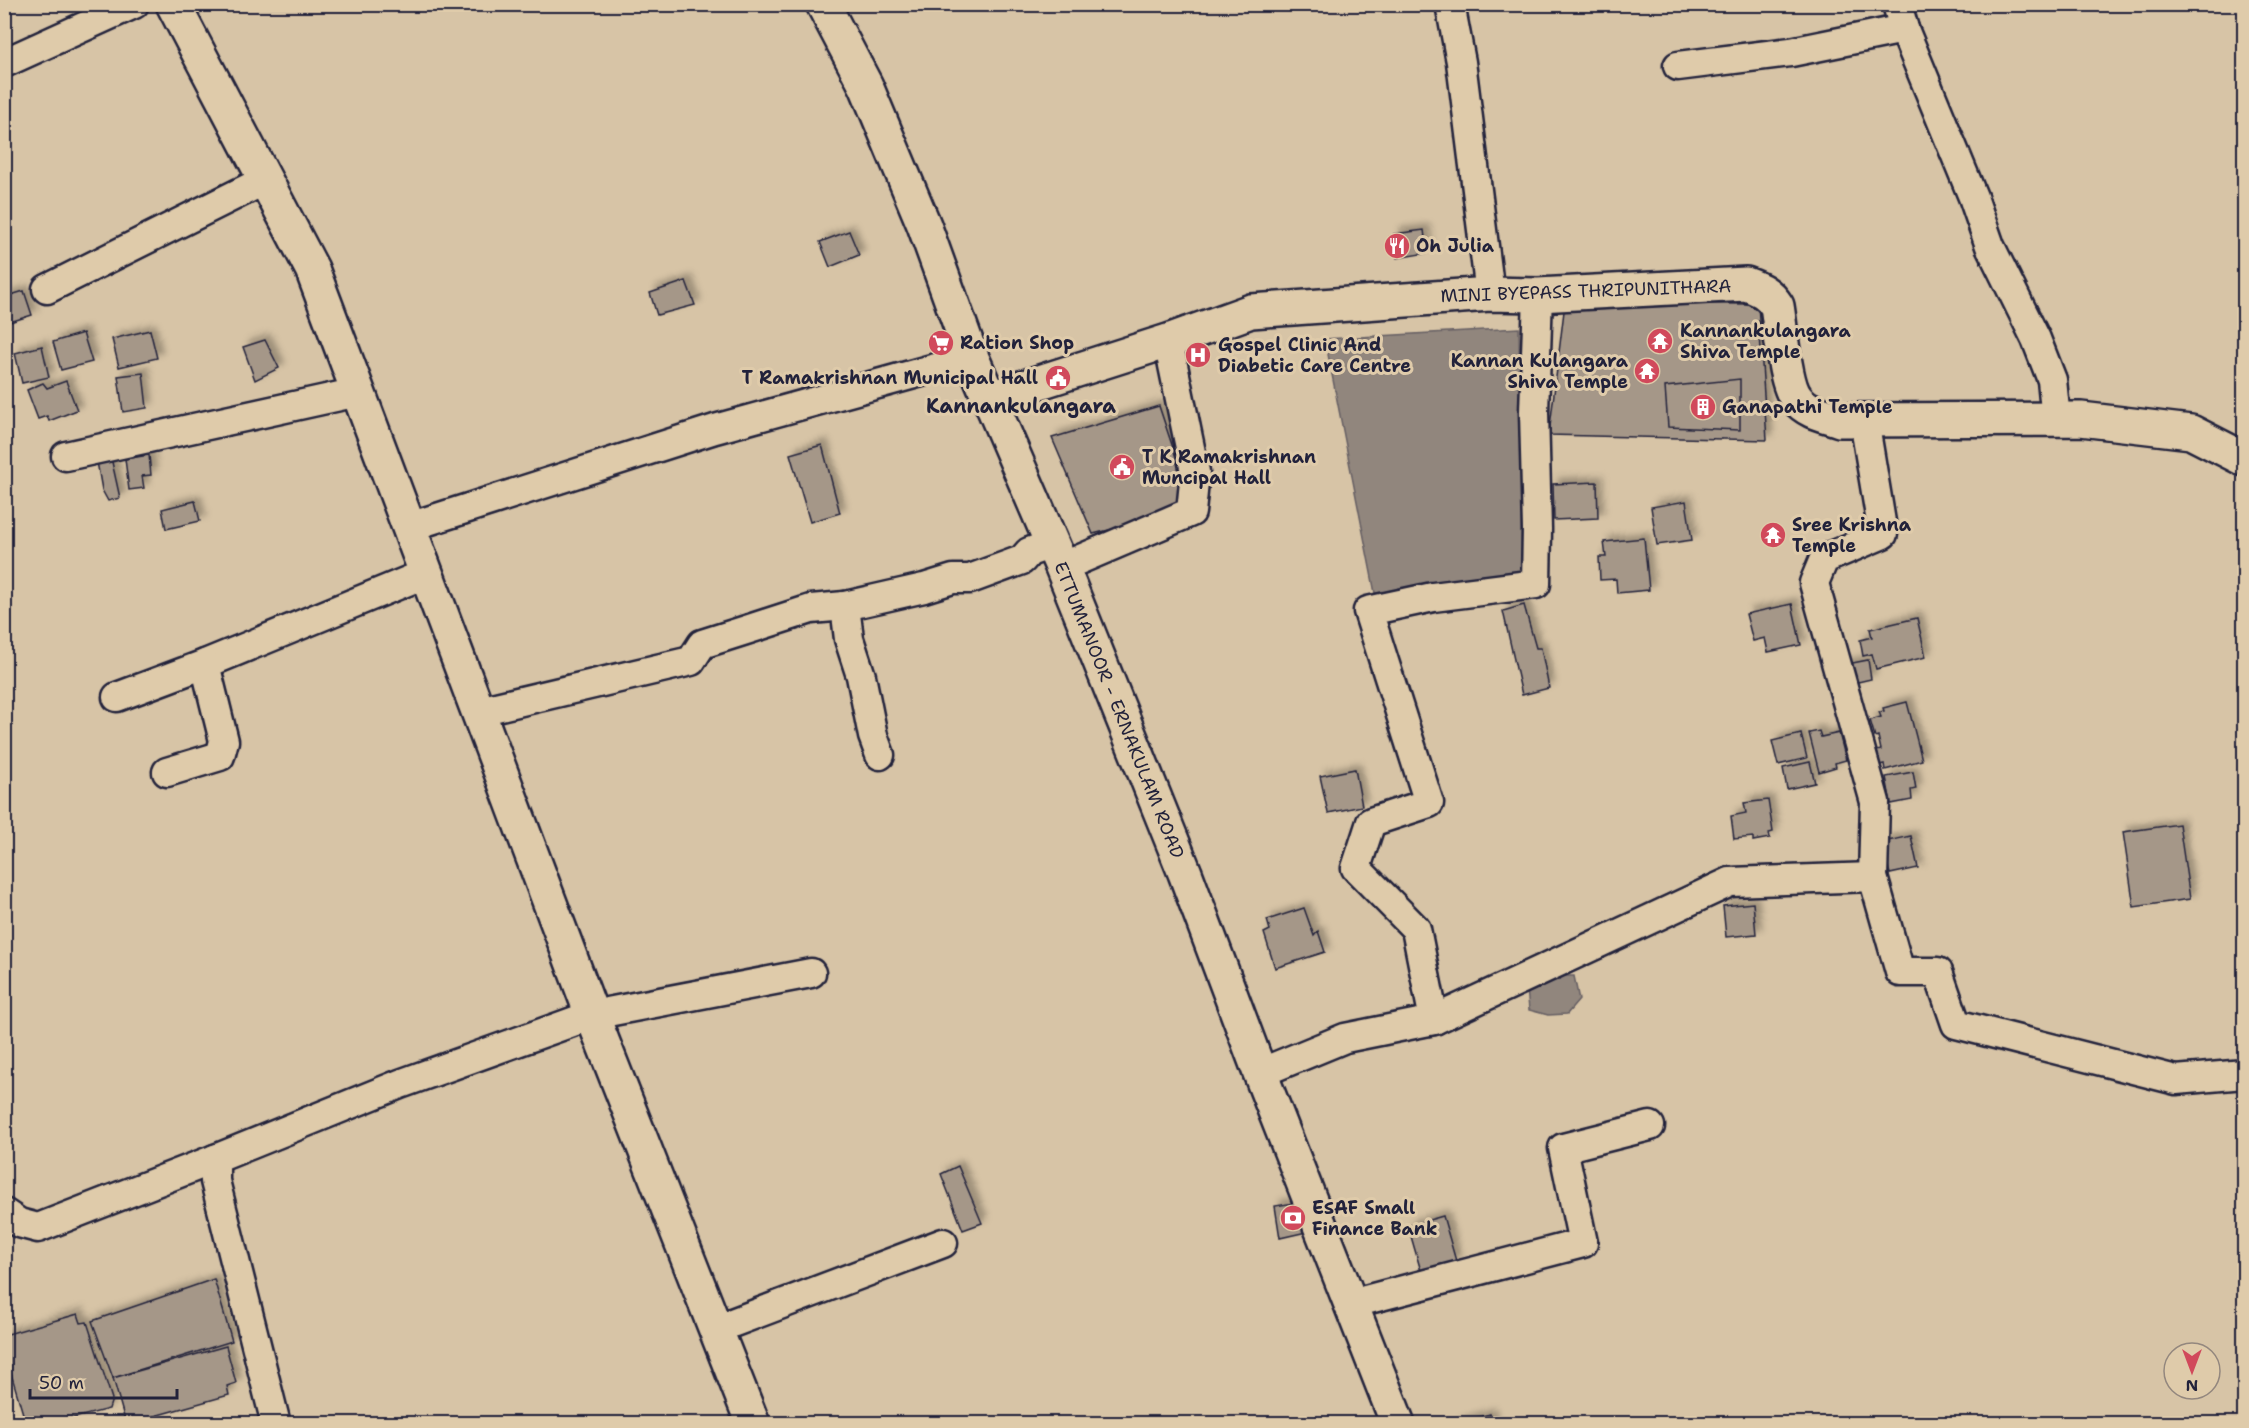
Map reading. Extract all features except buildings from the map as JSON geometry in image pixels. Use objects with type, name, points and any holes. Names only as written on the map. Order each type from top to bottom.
[{"type":"main road","points":[[173,4],[312,269],[592,1015],[753,1424]]},
{"type":"main road","name":"ETTUMANOOR - ERNAKULAM ROAD","points":[[823,4],[871,97],[924,225],[972,358],[1057,555],[1185,873],[1260,1073],[1398,1424]]},
{"type":"main road","name":"MINI BYEPASS THRIPUNITHARA","points":[[990,398],[1168,341],[1251,311],[1490,294],[1538,295],[1746,285],[1760,289],[1772,297],[1777,306],[1790,385],[1797,400],[1814,412],[1840,420],[2081,419],[2191,432],[2244,459]]},
{"type":"street","points":[[4,63],[134,4]]},
{"type":"street","points":[[1450,4],[1461,62],[1490,294]]},
{"type":"street","points":[[1678,66],[1791,52],[1901,17],[1973,197],[1990,246],[2036,339],[2052,380],[2056,420]]},
{"type":"street","points":[[46,289],[266,180]]},
{"type":"street","points":[[1434,1020],[1416,929],[1356,868],[1371,822],[1429,803],[1368,611],[1433,597],[1536,584],[1534,412],[1538,295]]},
{"type":"street","points":[[479,711],[691,661],[702,644],[811,609],[845,606],[914,591],[953,579],[970,579],[1022,560],[1029,552],[1057,555],[1191,512],[1195,472],[1168,341]]},
{"type":"street","points":[[410,527],[715,429],[972,358]]},
{"type":"street","points":[[66,456],[358,392]]},
{"type":"street","points":[[1864,420],[1883,534],[1824,559],[1814,583],[1875,802],[1873,877],[1900,972],[1938,972],[1956,1024],[2176,1080],[2244,1074]]},
{"type":"street","points":[[117,697],[205,664],[427,573]]},
{"type":"street","points":[[845,606],[849,639],[861,676],[873,736],[880,755]]},
{"type":"street","points":[[167,772],[220,756],[224,741],[205,664]]},
{"type":"street","points":[[1260,1073],[1345,1038],[1434,1020],[1730,882],[1873,877]]},
{"type":"street","points":[[4,1213],[19,1222],[38,1228],[400,1084],[592,1015],[811,972]]},
{"type":"street","points":[[1350,1304],[1583,1243],[1563,1148],[1650,1126]]},
{"type":"street","points":[[215,1159],[215,1181],[276,1424]]},
{"type":"street","points":[[716,1329],[943,1243]]},
{"type":"shaded area","points":[[1519,328],[1522,588],[1375,593],[1325,339]]},
{"type":"shaded area","points":[[1545,976],[1574,976],[1579,1000],[1567,1014],[1548,1015],[1529,1010],[1527,988]]},
{"type":"place","name":"Oh Julia","points":[[1397,246]]},
{"type":"place","name":"Kannankulangara Shiva Temple","points":[[1660,341]]},
{"type":"place","name":"Ration Shop","points":[[941,343]]},
{"type":"place","name":"Gospel Clinic And Diabetic Care Centre","points":[[1198,355]]},
{"type":"place","name":"Kannan Kulangara Shiva Temple","points":[[1647,371]]},
{"type":"place","name":"T Ramakrishnan Municipal Hall","points":[[1058,378]]},
{"type":"place","name":"Ganapathi Temple","points":[[1703,407]]},
{"type":"place","name":"T K Ramakrishnan Muncipal Hall","points":[[1122,467]]},
{"type":"place","name":"Sree Krishna Temple","points":[[1773,535]]},
{"type":"place","name":"ESAF Small Finance Bank","points":[[1293,1218]]},
{"type":"district","name":"Kannankulangara","points":[[1021,406]]}]
